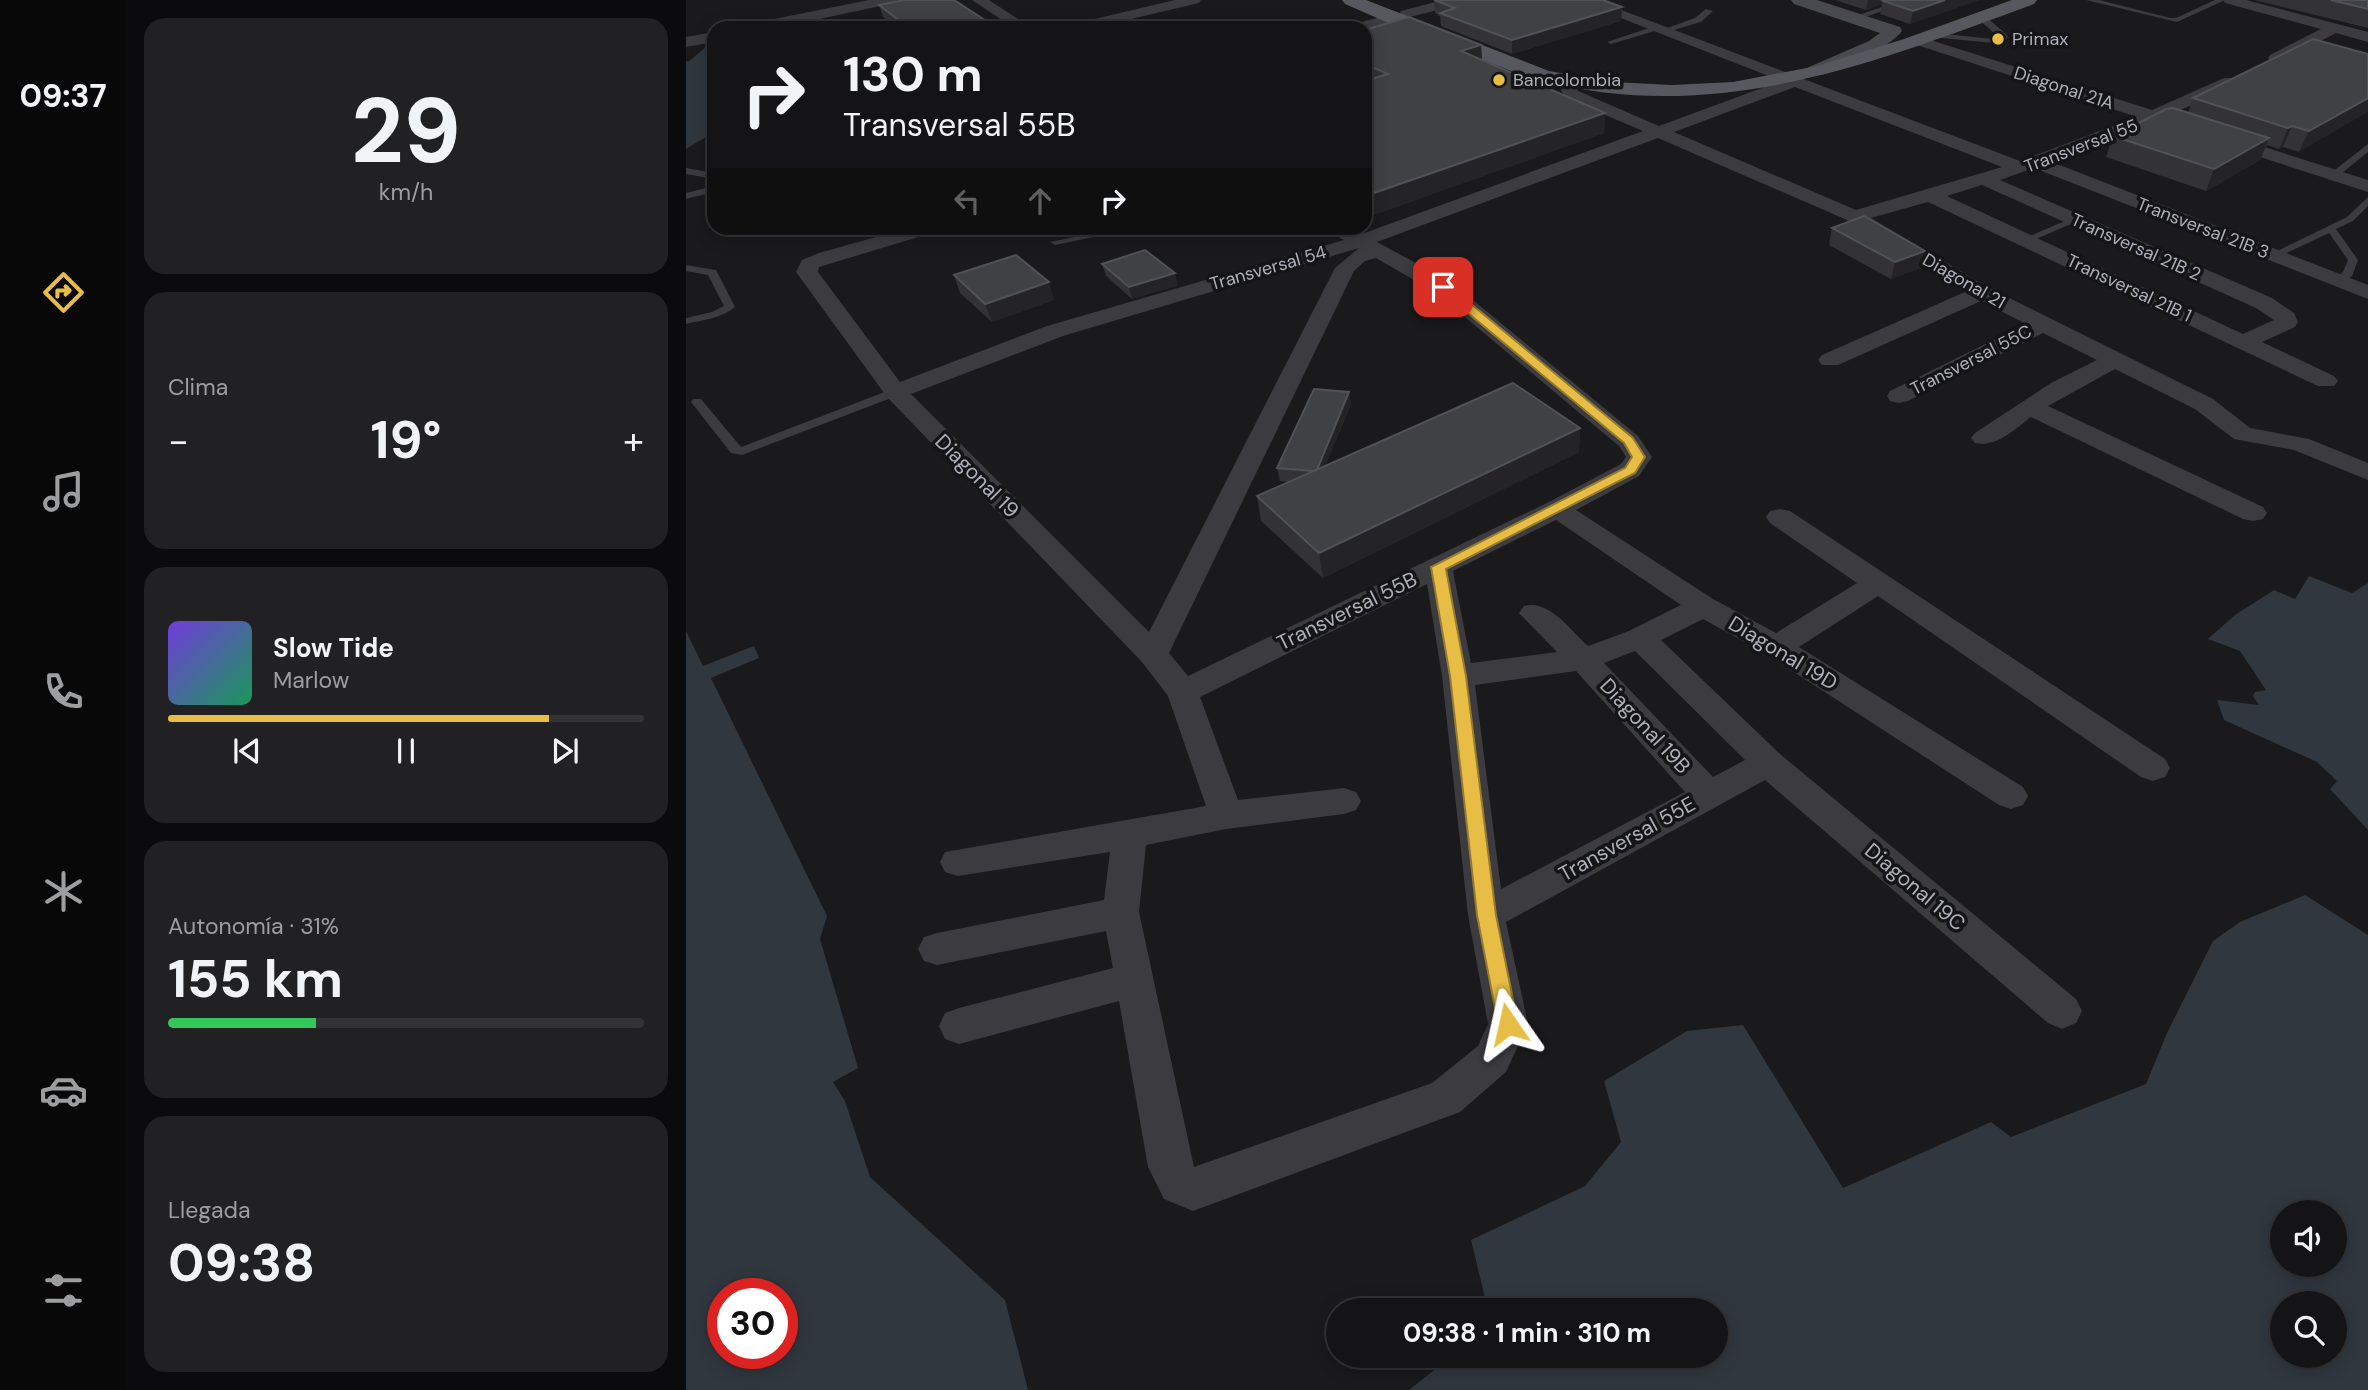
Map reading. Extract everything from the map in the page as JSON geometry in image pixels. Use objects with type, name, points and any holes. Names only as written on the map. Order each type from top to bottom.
[{"type":"main road","points":[[1351,0],[1399,16],[1473,50],[1543,76],[1628,89],[1685,90],[1794,80],[1927,38],[2028,0]]},
{"type":"main road","points":[[1373,0],[1399,16]]},
{"type":"main road","points":[[1893,31],[1922,29],[2003,0]]},
{"type":"street","points":[[789,21],[890,0]]},
{"type":"street","points":[[979,0],[1013,21]]},
{"type":"street","points":[[1104,21],[1194,0]]},
{"type":"street","points":[[1372,23],[1460,0]]},
{"type":"street","name":"Transversal 21B 3","points":[[1582,0],[2274,255],[2368,293]]},
{"type":"street","points":[[1800,0],[1893,31]]},
{"type":"street","points":[[2231,0],[2368,37]]},
{"type":"street","points":[[823,14],[831,21]]},
{"type":"street","name":"Transversal 55","points":[[1854,216],[2030,166],[2155,118],[2335,28]]},
{"type":"street","points":[[1816,71],[1876,45],[1893,31]]},
{"type":"street","points":[[686,42],[707,38]]},
{"type":"street","name":"Diagonal 21A","points":[[1927,38],[2184,127]]},
{"type":"street","name":"Diagonal 21","points":[[1564,80],[1572,94],[1854,216],[1981,293],[2204,404],[2243,434],[2301,444],[2368,472]]},
{"type":"street","name":"Transversal 54","points":[[895,392],[1055,331],[1368,246],[1794,80]]},
{"type":"street","points":[[2209,135],[2368,186]]},
{"type":"street","name":"Transversal 21B 2","points":[[1985,180],[2264,303],[2286,318],[2287,322],[2246,341]]},
{"type":"street","name":"Transversal 21B 1","points":[[1931,196],[2246,341],[2326,381]]},
{"type":"street","name":"Diagonal 19","points":[[905,235],[809,264],[807,272],[895,392],[1168,673],[1226,815]]},
{"type":"street","points":[[1168,673],[1289,385],[1345,268],[1368,246],[1349,235]]},
{"type":"street","name":"Transversal 55B","points":[[1168,673],[1438,567],[1630,470],[1639,457],[1629,441],[1443,287],[1368,246]]},
{"type":"street","points":[[1830,360],[1981,293]]},
{"type":"street","name":"Transversal 55C","points":[[1899,396],[2043,324]]},
{"type":"street","points":[[1984,438],[2059,388],[2115,360]]},
{"type":"street","points":[[2029,407],[2253,513]]},
{"type":"street","name":"Diagonal 19D","points":[[1557,509],[1703,606],[1777,647],[2011,796]]},
{"type":"street","points":[[1780,517],[2153,768]]},
{"type":"street","points":[[1130,835],[1121,912],[1170,1167],[1179,1184],[1193,1189],[1445,1098],[1492,1059],[1508,1024],[1486,915],[1458,676],[1438,567]]},
{"type":"street","points":[[1777,647],[1876,584]]},
{"type":"street","points":[[1458,676],[1583,659],[1640,638],[1703,606]]},
{"type":"street","name":"Diagonal 19B","points":[[1534,613],[1583,659],[1708,794]]},
{"type":"street","name":"Diagonal 19C","points":[[1640,638],[1768,763],[2062,1011]]},
{"type":"street","name":"Transversal 55E","points":[[1486,915],[1768,763]]},
{"type":"street","points":[[958,863],[1130,835],[1226,815],[1344,801]]},
{"type":"street","points":[[937,949],[1121,912]]},
{"type":"street","points":[[959,1026],[1133,980]]},
{"type":"lane","points":[[1854,18],[1909,0]]},
{"type":"lane","points":[[2090,0],[2177,20],[2221,0]]},
{"type":"lane","points":[[1611,42],[1699,20],[1709,11]]},
{"type":"lane","points":[[1981,17],[2004,37]]},
{"type":"lane","points":[[1927,38],[1994,41]]},
{"type":"lane","points":[[2334,175],[2368,147]]},
{"type":"lane","points":[[686,171],[707,175]]},
{"type":"lane","points":[[686,195],[707,190]]},
{"type":"lane","points":[[2274,255],[2350,219],[2368,200]]},
{"type":"lane","points":[[2025,240],[2075,220]]},
{"type":"lane","points":[[2331,229],[2353,260],[2348,274],[2338,281]]},
{"type":"lane","points":[[1055,242],[1094,235]]},
{"type":"lane","points":[[686,268],[712,272],[730,307],[716,314],[686,321]]},
{"type":"lane","points":[[697,402],[735,450],[742,451],[895,392]]},
{"type":"shaded area","points":[[706,47],[707,136],[686,149],[686,61]]},
{"type":"shaded area","points":[[2309,576],[2352,593],[2368,583],[2368,830],[2330,789],[2337,781],[2317,762],[2224,720],[2217,700],[2259,705],[2253,696],[2255,692],[2266,690],[2240,651],[2208,639],[2235,615],[2274,590],[2295,599]]},
{"type":"shaded area","points":[[686,631],[703,666],[754,646],[759,658],[711,678],[827,916],[820,939],[858,1068],[833,1082],[845,1101],[870,1177],[1005,1300],[1028,1390],[686,1390]]},
{"type":"shaded area","points":[[2305,895],[2368,935],[2368,1390],[1409,1390],[1437,1368],[1728,1368],[1728,1298],[1485,1298],[1471,1240],[1585,1186],[1621,1142],[1604,1081],[1687,1031],[1743,1025],[1843,1188],[1991,1122],[2011,1137],[2146,1084],[2167,1033],[2213,941],[2240,922]]},
{"type":"building","points":[[904,0],[954,0],[986,21],[900,21],[879,5]]},
{"type":"building","points":[[1434,0],[1603,0],[1622,7],[1512,40],[1440,13],[1455,8]]},
{"type":"building","points":[[1945,0],[1913,11],[1883,1]]},
{"type":"building","points":[[2331,0],[2368,0],[2368,9]]},
{"type":"building","points":[[1409,17],[1481,45],[1461,51],[1605,113],[1372,194],[1372,79],[1388,74],[1372,67],[1372,28]]},
{"type":"building","points":[[2313,39],[2368,54],[2368,98],[2309,131],[2292,126],[2288,128],[2193,98]]},
{"type":"building","points":[[2173,108],[2269,138],[2214,169],[2113,136]]},
{"type":"building","points":[[1864,216],[1925,251],[1895,262],[1832,228]]},
{"type":"building","points":[[1145,250],[1175,273],[1129,287],[1102,264]]},
{"type":"building","points":[[1016,255],[1049,282],[985,304],[954,275]]},
{"type":"building","points":[[1513,383],[1580,428],[1319,553],[1257,496]]},
{"type":"building","points":[[1314,389],[1349,392],[1317,470],[1277,468]]},
{"type":"place","name":"Primax","points":[[1998,39]]},
{"type":"place","name":"Bancolombia","points":[[1499,80]]},
{"type":"route","points":[[1443,287],[1629,441],[1639,457],[1630,470],[1438,567],[1458,676],[1486,915],[1508,1024]]}]
